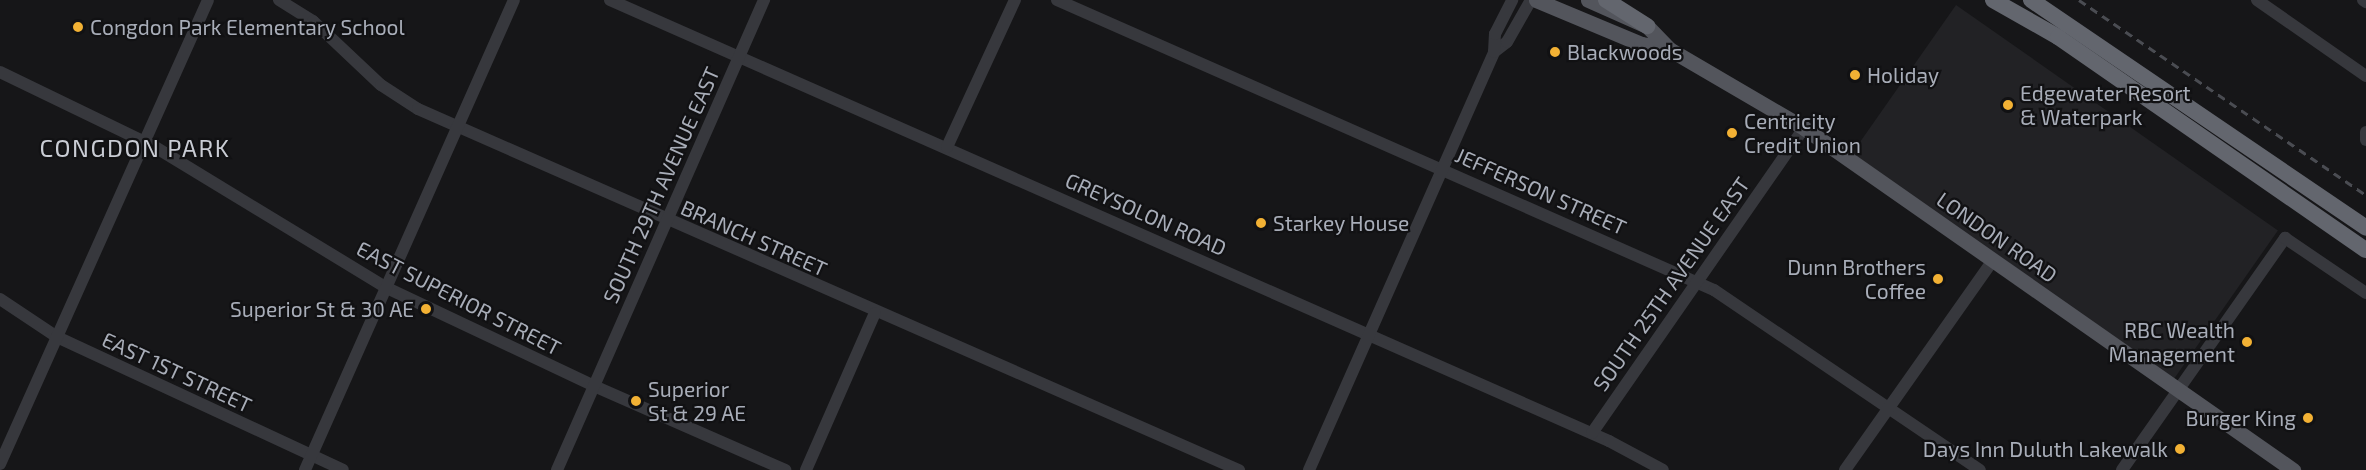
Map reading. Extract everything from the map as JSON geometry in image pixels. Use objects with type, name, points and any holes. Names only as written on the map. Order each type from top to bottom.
[{"type":"highway","points":[[1606,0],[1647,26]]},
{"type":"highway","points":[[1993,0],[2058,37],[2366,250]]},
{"type":"highway","points":[[2031,0],[2366,228]]},
{"type":"main road","name":"LONDON ROAD","points":[[1536,0],[1641,44],[1669,49]]},
{"type":"main road","name":"LONDON ROAD","points":[[1588,0],[1647,26],[1669,49],[1804,128],[2293,470]]},
{"type":"street","points":[[0,465],[208,0]]},
{"type":"street","name":"BRANCH STREET","points":[[279,0],[331,35],[396,96],[457,128],[875,313],[1239,470]]},
{"type":"street","points":[[305,470],[514,0]]},
{"type":"street","name":"GREYSOLON ROAD","points":[[610,0],[1592,433],[1663,470]]},
{"type":"street","name":"SOUTH 29TH AVENUE EAST","points":[[556,470],[764,0]]},
{"type":"street","points":[[947,147],[1014,0]]},
{"type":"street","name":"JEFFERSON STREET","points":[[1057,0],[1440,167],[1731,299],[1980,470]]},
{"type":"street","points":[[1310,470],[1440,167],[1494,52],[1495,34],[1512,0]]},
{"type":"street","points":[[1494,52],[1507,42],[1531,0]]},
{"type":"street","points":[[2257,0],[2366,76]]},
{"type":"street","name":"EAST SUPERIOR STREET","points":[[0,72],[145,141],[387,288],[594,386],[785,470]]},
{"type":"street","name":"SOUTH 25TH AVENUE EAST","points":[[1592,433],[1804,128]]},
{"type":"street","points":[[2366,132],[2366,140]]},
{"type":"street","points":[[2122,470],[2285,237],[2366,293]]},
{"type":"street","points":[[1845,470],[1993,260]]},
{"type":"street","name":"EAST 1ST STREET","points":[[0,299],[57,337],[343,470]]},
{"type":"street","points":[[806,470],[875,313]]},
{"type":"shaded area","points":[[1956,5],[2278,230],[2174,379],[1852,153]]},
{"type":"railway","points":[[2079,0],[2366,195]]},
{"type":"place","name":"Congdon Park Elementary School","points":[[78,27]]},
{"type":"place","name":"Blackwoods","points":[[1555,52]]},
{"type":"place","name":"Holiday","points":[[1855,75]]},
{"type":"place","name":"Edgewater Resort & Waterpark","points":[[2008,105]]},
{"type":"place","name":"Centricity Credit Union","points":[[1732,133]]},
{"type":"place","name":"Starkey House","points":[[1261,223]]},
{"type":"place","name":"Dunn Brothers Coffee","points":[[1938,279]]},
{"type":"place","name":"Superior St & 30 AE","points":[[426,309]]},
{"type":"place","name":"RBC Wealth Management","points":[[2247,342]]},
{"type":"place","name":"Superior St & 29 AE","points":[[636,401]]},
{"type":"place","name":"Burger King","points":[[2308,418]]},
{"type":"place","name":"Days Inn Duluth Lakewalk","points":[[2180,449]]},
{"type":"district","name":"CONGDON PARK","points":[[135,148]]}]
